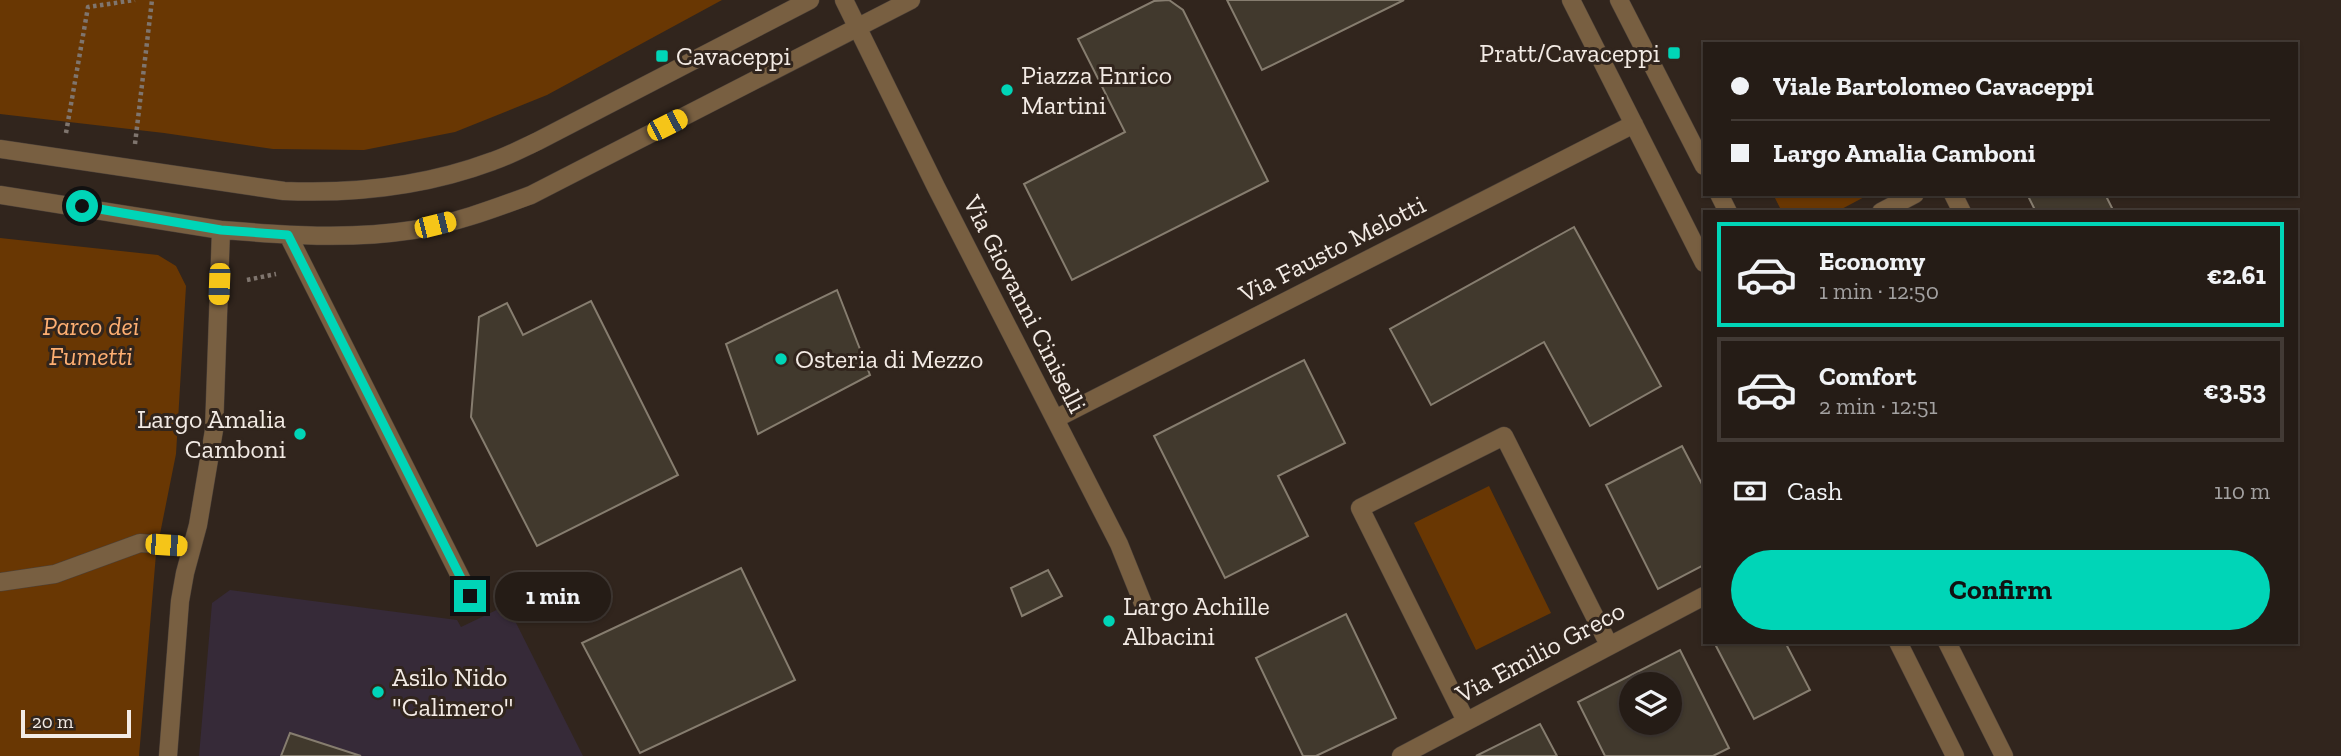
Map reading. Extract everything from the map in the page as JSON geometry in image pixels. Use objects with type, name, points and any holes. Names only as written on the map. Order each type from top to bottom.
[{"type":"street","points":[[0,149],[284,191],[327,193],[382,188],[439,178],[494,161],[527,146],[810,0]]},
{"type":"street","points":[[844,0],[858,27]]},
{"type":"street","points":[[0,195],[221,230],[355,237],[415,230],[474,215],[531,195],[911,0]]},
{"type":"street","points":[[1571,0],[1703,261]]},
{"type":"street","points":[[1619,0],[1703,164]]},
{"type":"street","name":"Via Giovanni Ciniselli","points":[[858,27],[1119,544],[1144,606]]},
{"type":"street","name":"Via Fausto Melotti","points":[[1055,419],[1634,124]]},
{"type":"street","points":[[1885,210],[1911,196]]},
{"type":"street","points":[[168,756],[180,601],[198,525],[214,430],[221,230]]},
{"type":"street","points":[[288,235],[470,596]]},
{"type":"street","points":[[1466,721],[1360,508],[1504,436],[1609,645]]},
{"type":"street","points":[[0,582],[55,575],[140,543],[192,547]]},
{"type":"street","name":"Via Emilio Greco","points":[[1401,756],[1703,597]]},
{"type":"street","points":[[1899,644],[1955,756]]},
{"type":"street","points":[[1948,644],[2004,756]]},
{"type":"path","points":[[62,158],[88,7],[135,0]]},
{"type":"path","points":[[135,148],[152,0]]},
{"type":"path","points":[[243,281],[285,272]]},
{"type":"shaded area","name":"Asilo Nido \"Calimero\"","points":[[230,590],[457,620],[461,627],[507,605],[583,756],[199,756],[212,603]]},
{"type":"green space","points":[[0,0],[722,0],[547,95],[455,132],[364,150],[273,149],[0,114]]},
{"type":"green space","points":[[1774,196],[1866,196],[1840,210],[1781,210]]},
{"type":"green space","name":"Parco dei Fumetti","points":[[0,238],[158,255],[176,266],[186,286],[176,454],[156,554],[139,756],[0,756]]},
{"type":"green space","points":[[1489,486],[1551,613],[1476,650],[1414,523]]},
{"type":"building","points":[[1169,0],[1183,10],[1268,181],[1072,280],[1024,184],[1125,132],[1078,39],[1154,1]]},
{"type":"building","points":[[1227,0],[1404,0],[1262,70]]},
{"type":"building","points":[[2028,196],[2106,196],[2113,210],[2035,210]]},
{"type":"building","points":[[1574,227],[1661,386],[1590,426],[1544,342],[1431,405],[1390,329]]},
{"type":"building","points":[[837,290],[870,375],[758,434],[726,344]]},
{"type":"building","points":[[591,301],[678,475],[537,546],[471,417],[479,317],[507,303],[523,335]]},
{"type":"building","points":[[1304,360],[1345,443],[1278,476],[1308,536],[1225,578],[1154,436]]},
{"type":"building","points":[[1682,446],[1703,486],[1703,566],[1658,589],[1606,485]]},
{"type":"building","points":[[741,568],[795,680],[640,753],[582,643]]},
{"type":"building","points":[[1048,570],[1062,596],[1022,616],[1011,588]]},
{"type":"building","points":[[1346,614],[1396,718],[1316,756],[1303,756],[1256,658]]},
{"type":"building","points":[[1715,644],[1786,644],[1810,690],[1754,719]]},
{"type":"building","points":[[1680,650],[1729,748],[1713,756],[1605,756],[1578,702],[1619,681],[1619,735],[1682,735],[1682,672],[1637,672]]},
{"type":"building","points":[[1540,724],[1557,756],[1476,756]]},
{"type":"building","points":[[290,733],[361,756],[281,756]]},
{"type":"place","name":"Pratt/Cavaceppi","points":[[1674,53]]},
{"type":"place","name":"Cavaceppi","points":[[662,56]]},
{"type":"place","name":"Piazza Enrico Martini","points":[[1007,90]]},
{"type":"place","name":"Osteria di Mezzo","points":[[781,359]]},
{"type":"place","name":"Largo Amalia Camboni","points":[[300,434]]},
{"type":"place","name":"Largo Achille Albacini","points":[[1109,621]]},
{"type":"place","name":"Asilo Nido \"Calimero\"","points":[[378,692]]},
{"type":"route","points":[[82,206],[221,230],[288,235],[470,596]]}]
